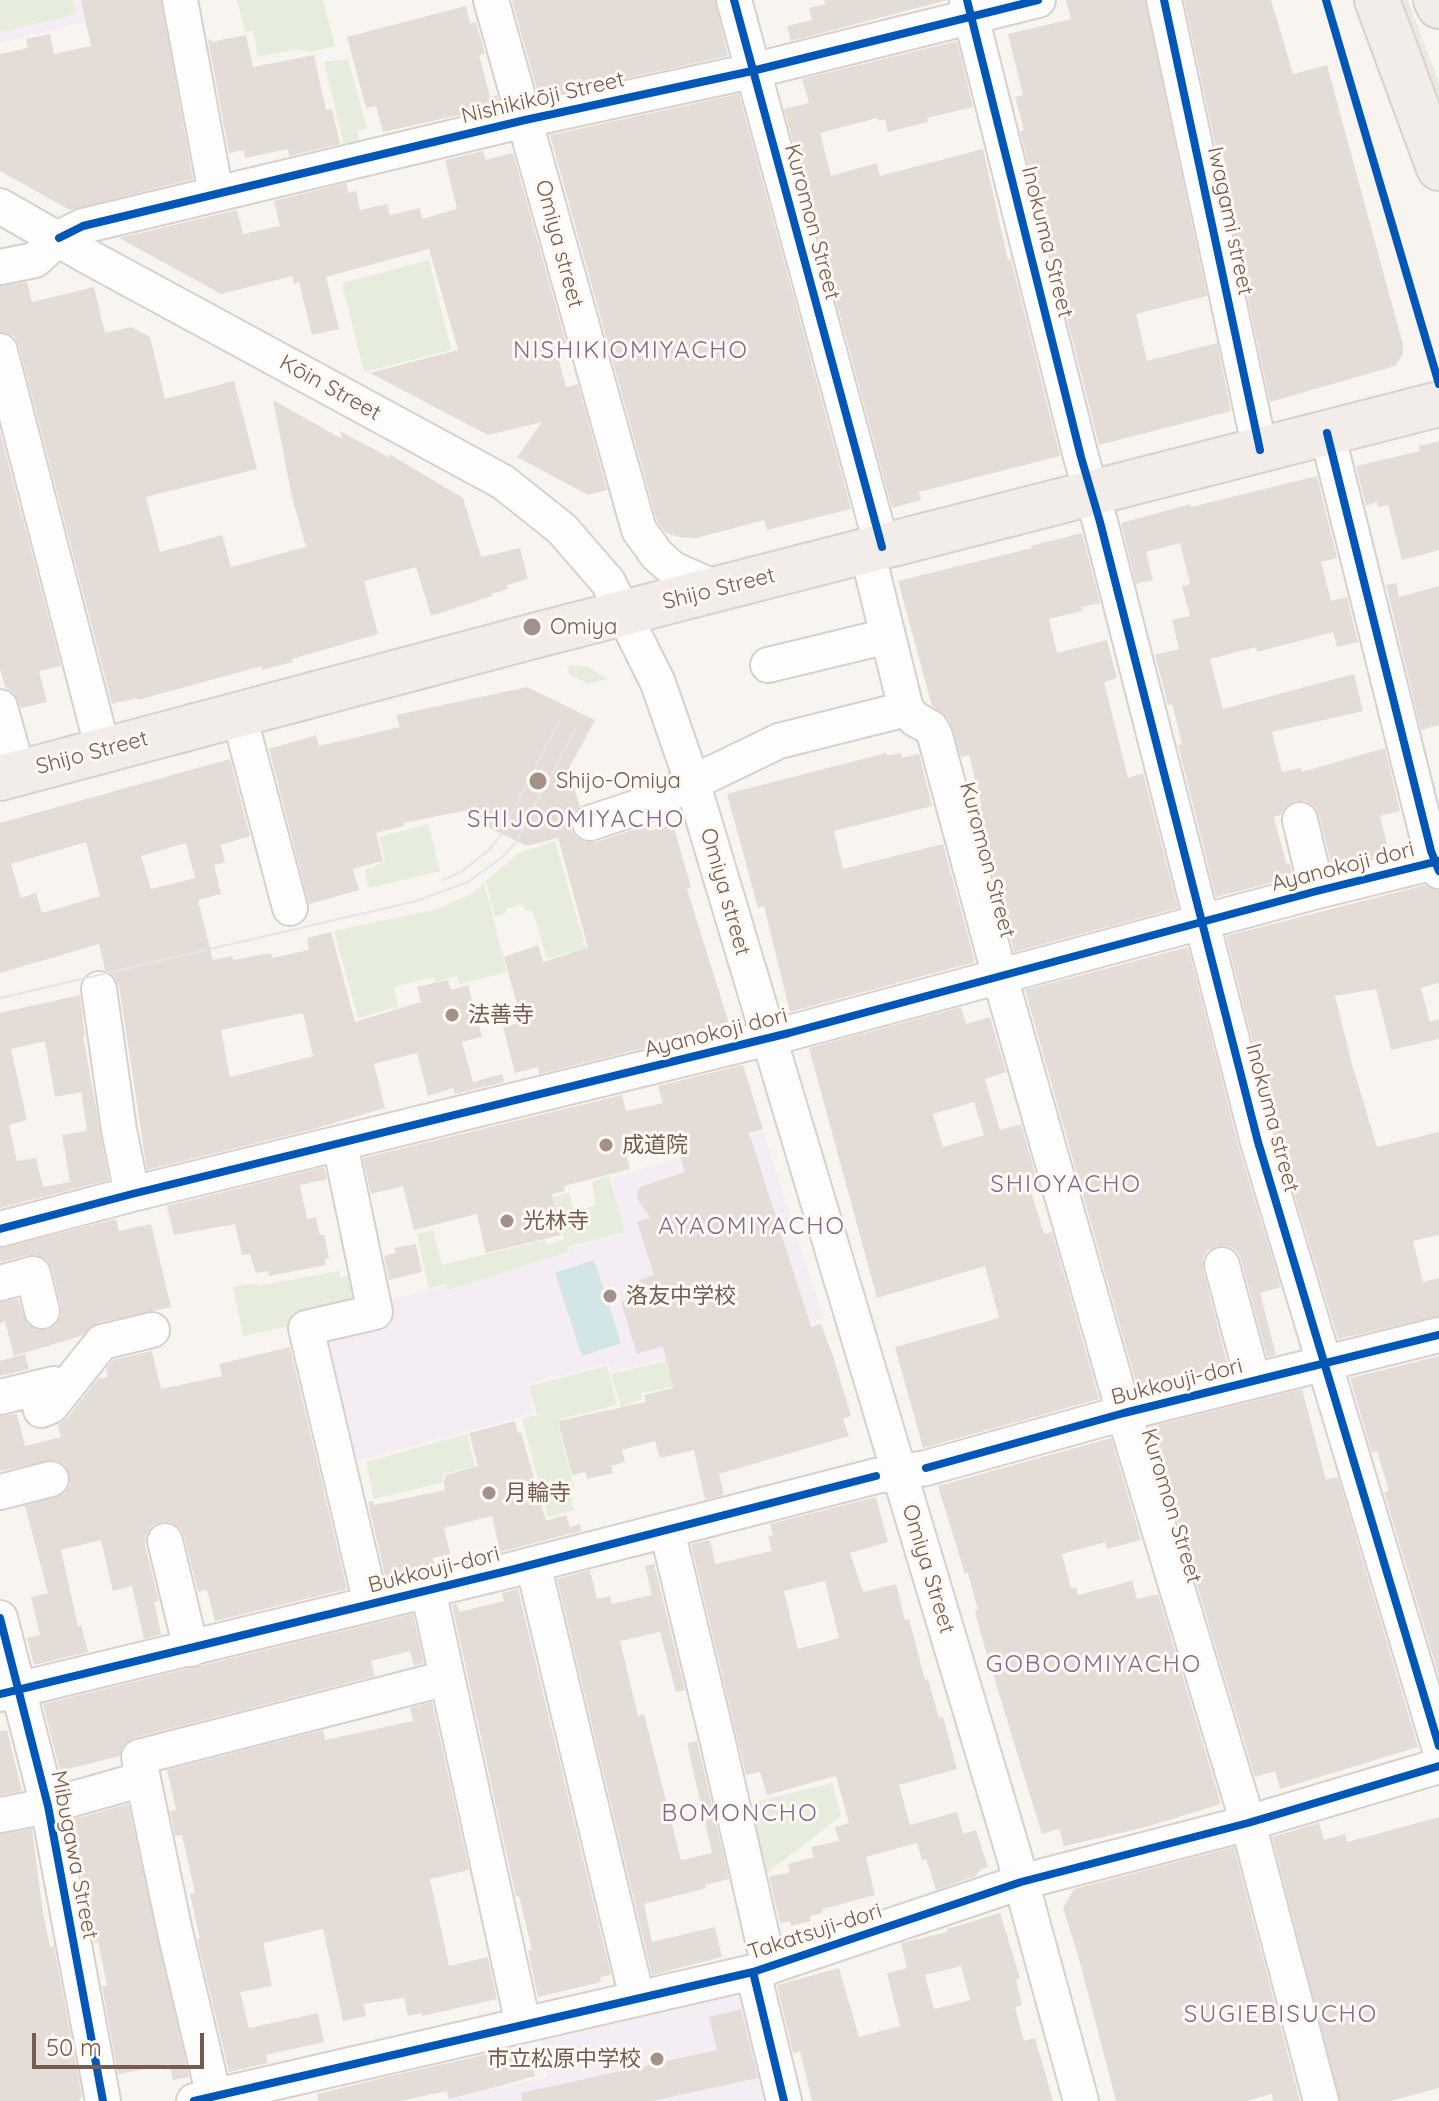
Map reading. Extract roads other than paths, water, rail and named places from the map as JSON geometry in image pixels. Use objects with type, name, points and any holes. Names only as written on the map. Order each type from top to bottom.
[{"type":"main road","points":[[1377,0],[1439,168]]},
{"type":"main road","points":[[1436,0],[1439,6]]},
{"type":"main road","name":"Shijo Street","points":[[9,775],[623,613],[1439,404]]},
{"type":"street","points":[[180,0],[216,194]]},
{"type":"street","name":"Omiya street","points":[[491,0],[639,530],[650,548],[673,569],[718,589]]},
{"type":"street","name":"Kuromon Street","points":[[734,0],[875,549]]},
{"type":"street","name":"Nishikikōji Street","points":[[0,267],[35,260],[59,238],[83,226],[525,120],[752,71],[970,8],[1038,0]]},
{"type":"street","name":"Iwagami street","points":[[1164,0],[1260,450]]},
{"type":"street","name":"Inokuma Street","points":[[970,8],[1092,493]]},
{"type":"street","name":"Kōin Street","points":[[0,206],[503,482],[543,511],[568,535],[608,582],[623,613]]},
{"type":"street","points":[[0,351],[103,750]]},
{"type":"street","points":[[1327,433],[1431,851],[1438,864]]},
{"type":"street","name":"Inokuma street","points":[[1092,493],[1258,1142],[1439,1746]]},
{"type":"street","points":[[590,823],[650,803],[779,741],[906,709],[888,636],[875,549]]},
{"type":"street","name":"Omiya street","points":[[623,613],[658,683],[692,781],[768,1039]]},
{"type":"street","points":[[768,665],[888,636]]},
{"type":"street","points":[[0,707],[9,775]]},
{"type":"street","name":"Kuromon Street","points":[[906,709],[915,719],[931,728],[935,736],[1124,1413],[1248,1823],[1321,2101]]},
{"type":"street","points":[[239,715],[290,908]]},
{"type":"street","points":[[1300,820],[1317,891]]},
{"type":"street","name":"Ayanokoji dori","points":[[0,1229],[768,1039],[1317,891],[1438,864]]},
{"type":"street","points":[[99,989],[119,1130],[132,1194]]},
{"type":"street","name":"Omiya Street","points":[[768,1039],[1021,1882],[1081,2101]]},
{"type":"street","points":[[340,1144],[375,1312],[306,1328],[371,1604]]},
{"type":"street","points":[[1222,1265],[1253,1381]]},
{"type":"street","points":[[0,1283],[33,1274],[42,1311]]},
{"type":"street","points":[[0,1397],[45,1386],[41,1410],[51,1406],[102,1342],[152,1330]]},
{"type":"street","name":"Bukkouji-dori","points":[[9,1692],[533,1564],[876,1476],[926,1468],[1124,1413],[1439,1335]]},
{"type":"street","points":[[0,1492],[51,1479]]},
{"type":"street","points":[[667,1530],[717,1738],[784,2101]]},
{"type":"street","points":[[165,1541],[191,1649]]},
{"type":"street","points":[[533,1564],[637,1998]]},
{"type":"street","points":[[428,1590],[523,2024]]},
{"type":"street","name":"Mibugawa Street","points":[[0,1618],[9,1692],[48,1806],[103,2101]]},
{"type":"street","points":[[207,2100],[139,1757],[447,1678]]},
{"type":"street","name":"Takatsuji-dori","points":[[207,2100],[761,1970],[1021,1882],[1248,1823],[1439,1766]]},
{"type":"street","points":[[0,1815],[48,1806],[143,1779]]},
{"type":"tram line","points":[[443,880],[461,872],[489,850],[500,836],[559,721]]},
{"type":"tram line","points":[[0,998],[416,901],[468,882],[502,857],[515,843],[575,730]]},
{"type":"place","name":"Omiya","points":[[532,627]]},
{"type":"place","name":"Shijo-Omiya","points":[[538,781]]},
{"type":"place","name":"法善寺","points":[[452,1015]]},
{"type":"place","name":"成道院","points":[[606,1145]]},
{"type":"place","name":"光林寺","points":[[507,1221]]},
{"type":"place","name":"洛友中学校","points":[[610,1296]]},
{"type":"place","name":"月輪寺","points":[[489,1493]]},
{"type":"place","name":"市立松原中学校","points":[[657,2059]]},
{"type":"district","name":"NISHIKIOMIYACHO","points":[[631,351]]},
{"type":"district","name":"SHIJOOMIYACHO","points":[[576,820]]},
{"type":"district","name":"SHIOYACHO","points":[[1066,1185]]},
{"type":"district","name":"AYAOMIYACHO","points":[[752,1227]]},
{"type":"district","name":"GOBOOMIYACHO","points":[[1094,1665]]},
{"type":"district","name":"BOMONCHO","points":[[740,1814]]},
{"type":"district","name":"SUGIEBISUCHO","points":[[1281,2015]]}]
